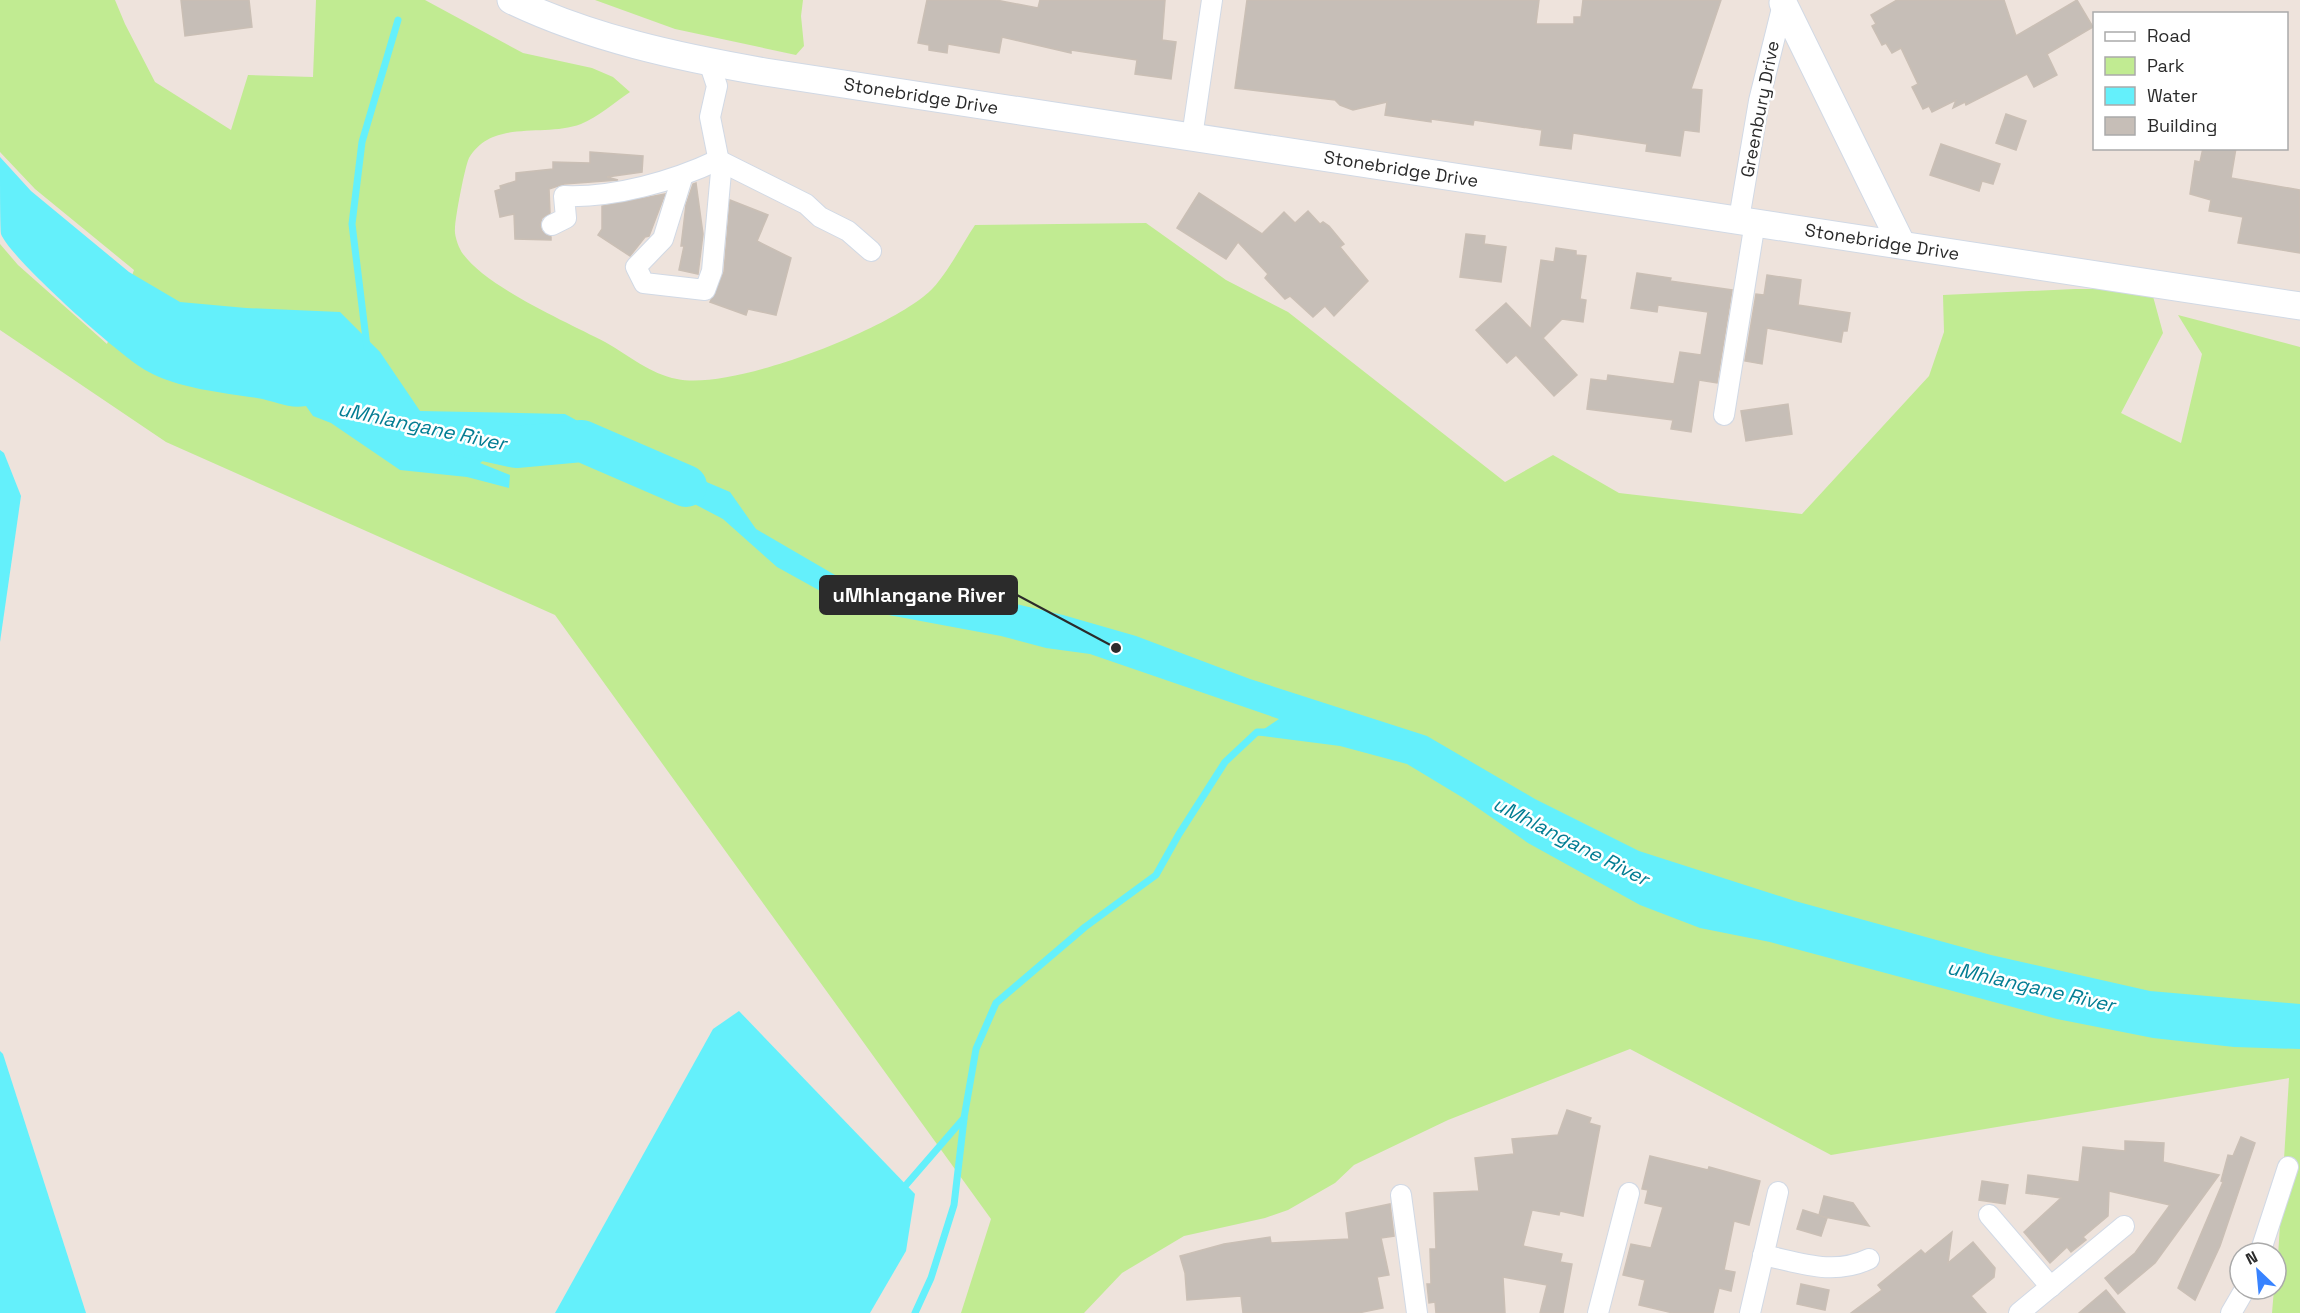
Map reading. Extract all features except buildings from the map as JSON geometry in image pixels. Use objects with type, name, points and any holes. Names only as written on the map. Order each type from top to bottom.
[{"type":"street","name":"Stonebridge Drive","points":[[511,0],[549,18],[625,42],[709,62],[944,100],[1747,220],[2300,306]]},
{"type":"street","points":[[1192,137],[1212,0]]},
{"type":"street","points":[[1783,1],[1902,245]]},
{"type":"street","name":"Greenbury Drive","points":[[1724,415],[1747,220],[1758,101],[1783,1]]},
{"type":"street","points":[[682,178],[663,239],[636,267],[644,283],[705,291],[712,271],[721,172],[710,117],[717,86],[709,62]]},
{"type":"street","points":[[552,225],[566,218],[564,196],[626,189],[682,178],[718,160]]},
{"type":"street","points":[[718,160],[806,204],[820,216],[848,231],[871,251]]},
{"type":"street","points":[[2264,1241],[2288,1167]]},
{"type":"street","points":[[1750,1313],[1778,1192]]},
{"type":"street","points":[[1598,1313],[1629,1193]]},
{"type":"street","points":[[1401,1196],[1418,1313]]},
{"type":"street","points":[[1989,1215],[2051,1287]]},
{"type":"street","points":[[2019,1313],[2124,1226]]},
{"type":"street","points":[[1763,1255],[1823,1268],[1845,1268],[1869,1258]]},
{"type":"green space","points":[[0,0],[115,0],[155,82],[231,130],[248,75],[313,77],[316,0],[425,0],[523,53],[592,68],[613,77],[630,92],[581,124],[551,130],[505,133],[479,146],[467,163],[458,204],[455,235],[461,252],[475,267],[509,292],[605,342],[648,369],[667,377],[702,380],[734,376],[770,367],[846,339],[880,323],[908,307],[935,286],[975,225],[1146,223],[1226,280],[1288,312],[1505,482],[1553,455],[1619,493],[1802,514],[1929,376],[1944,332],[1943,295],[2075,289],[2151,289],[2163,333],[2121,413],[2181,443],[2202,354],[2178,315],[2300,347],[2300,1313],[2272,1313],[2273,1301],[2288,1301],[2288,1241],[2279,1241],[2289,1078],[1831,1155],[1630,1049],[1448,1120],[1354,1165],[1335,1183],[1288,1210],[1265,1218],[1184,1236],[1122,1273],[1084,1313],[961,1313],[991,1219],[555,615],[166,442],[0,330],[0,244],[18,265],[107,344],[134,270],[35,189],[0,152]]},
{"type":"green space","points":[[595,0],[803,0],[801,16],[804,46],[796,55],[675,29]]},
{"type":"water","points":[[0,157],[31,191],[129,272],[180,302],[246,308],[340,312],[380,352],[420,411],[565,414],[629,449],[730,492],[756,529],[835,575],[933,599],[999,600],[1136,636],[1250,679],[1427,736],[1535,799],[1639,851],[1795,901],[1991,955],[2150,991],[2300,1004],[2300,1049],[2234,1047],[2153,1038],[2057,1019],[1770,942],[1700,928],[1640,905],[1528,843],[1465,799],[1407,764],[1340,746],[1255,735],[1279,719],[1090,654],[1046,648],[1001,636],[851,608],[777,567],[723,519],[683,498],[630,459],[590,448],[542,441],[499,449],[480,463],[510,475],[509,488],[467,477],[400,470],[331,423],[313,416],[306,406],[287,406],[257,398],[201,389],[159,377],[134,362],[92,328],[24,264],[9,246],[1,234]]},
{"type":"water","points":[[0,450],[4,453],[21,496],[0,642]]},
{"type":"water","points":[[739,1011],[915,1194],[906,1251],[870,1313],[555,1313],[713,1029]]},
{"type":"water","points":[[0,1051],[3,1054],[86,1313],[0,1313]]},
{"type":"waterway","points":[[367,347],[352,224],[362,142],[398,20]]},
{"type":"waterway","name":"uMhlangane River","points":[[457,434],[516,447],[582,441],[686,486]]},
{"type":"waterway","points":[[906,1185],[964,1118],[976,1049],[996,1003],[1085,927],[1156,875],[1225,762],[1257,732],[1267,732]]},
{"type":"waterway","points":[[915,1313],[931,1278],[954,1205],[964,1119]]},
{"type":"place","name":"uMhlangane River","points":[[1116,648]]}]
